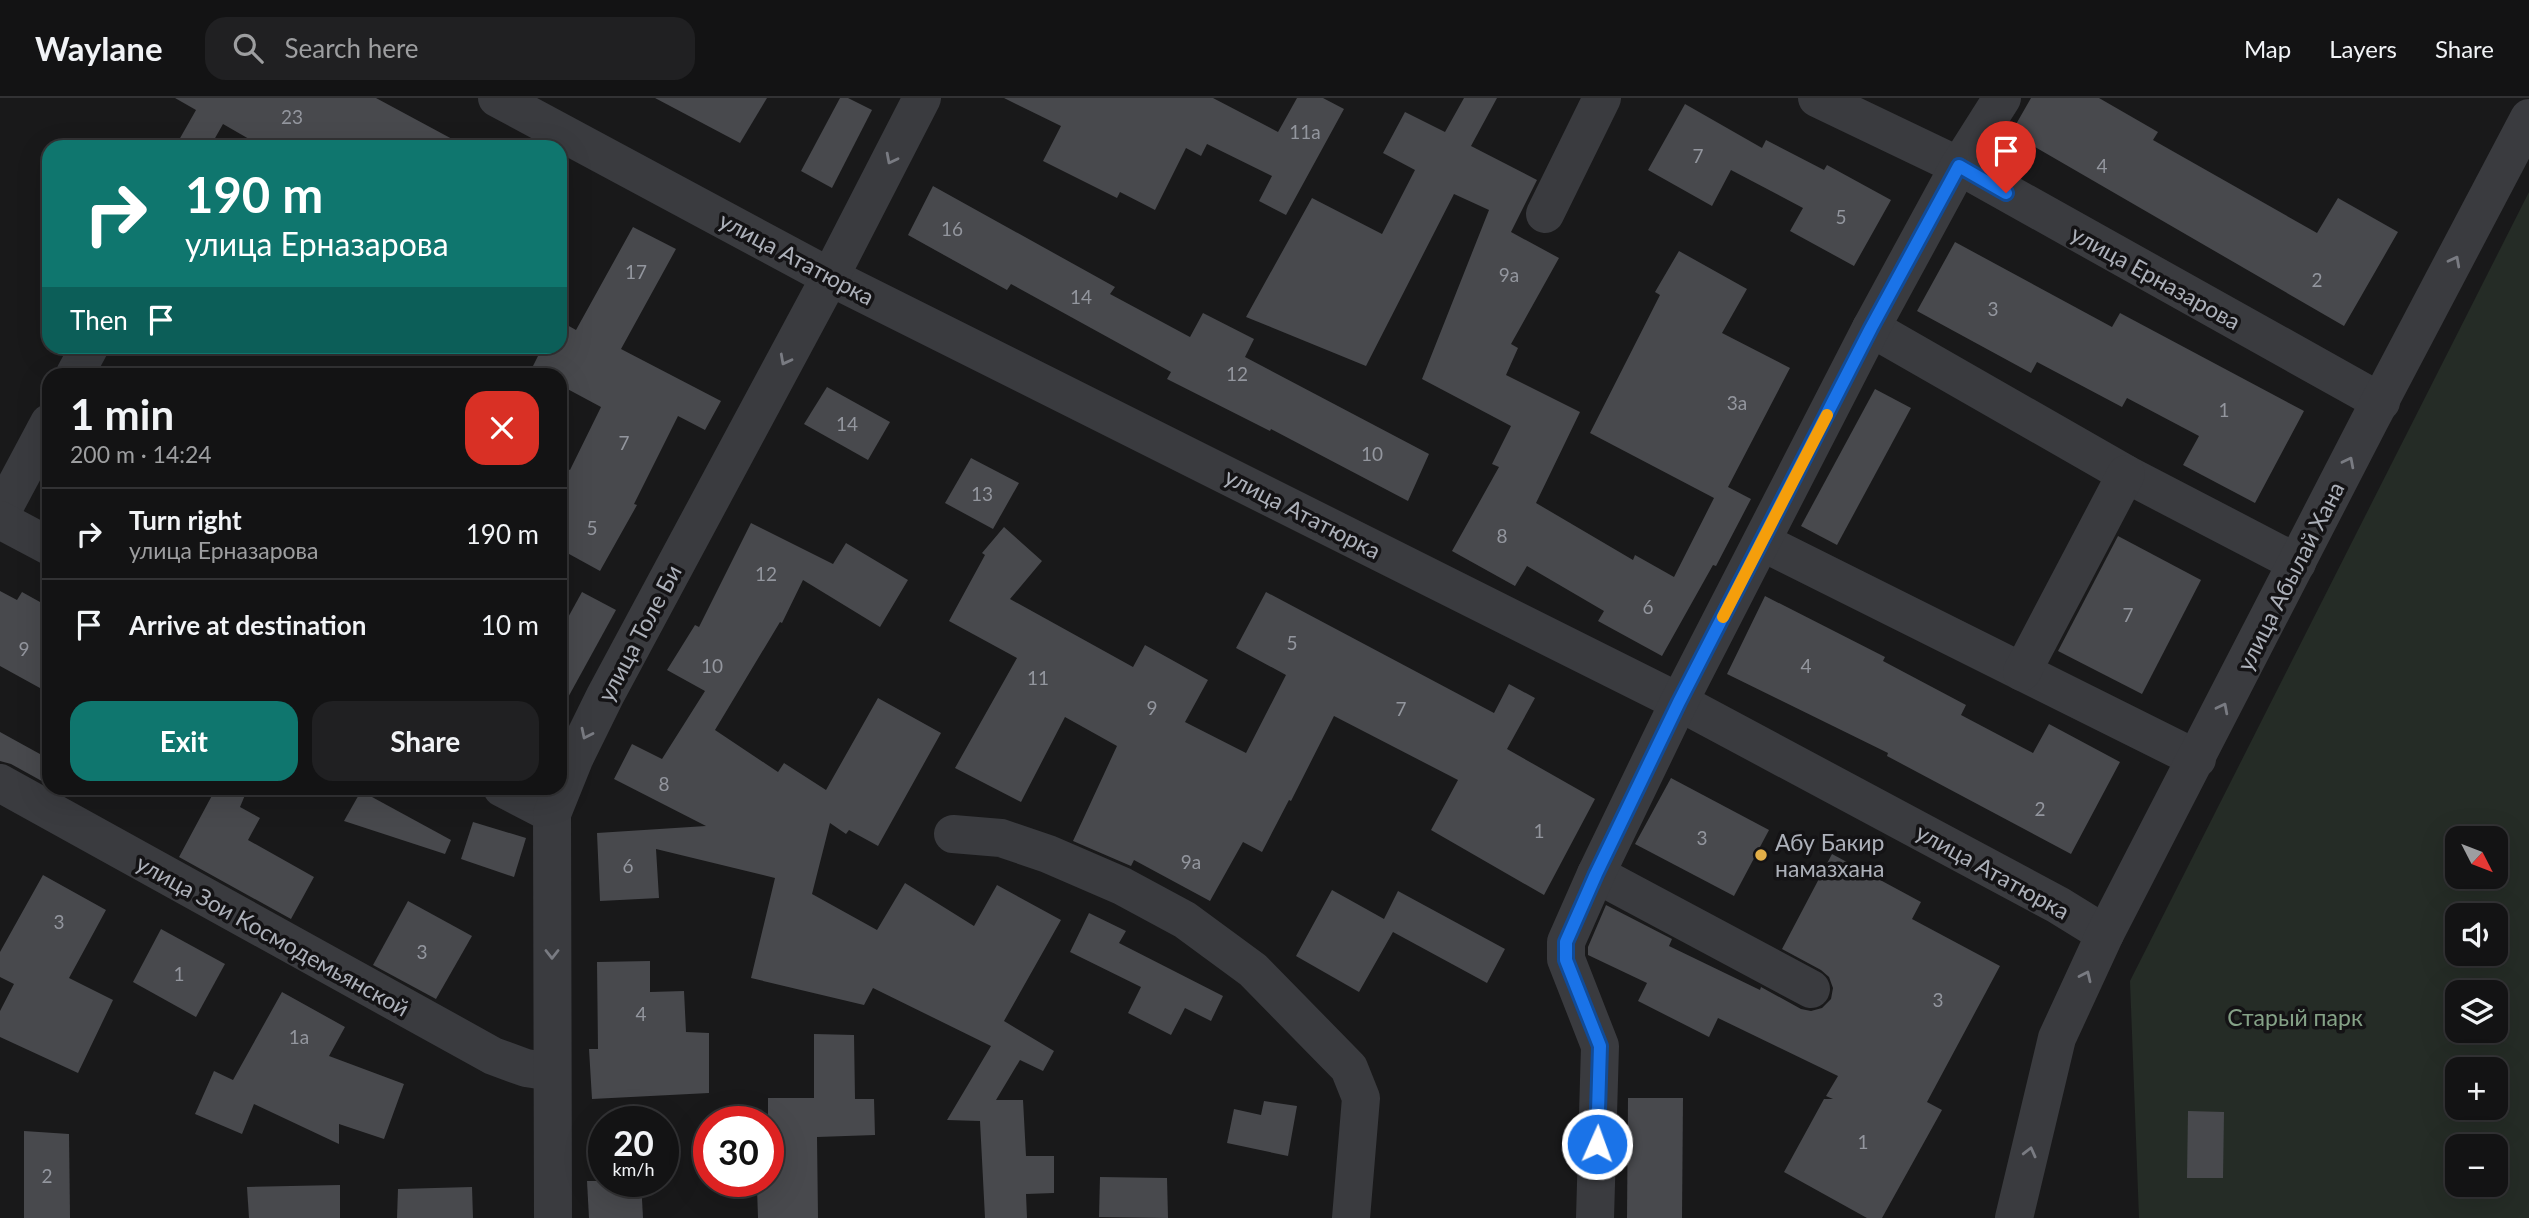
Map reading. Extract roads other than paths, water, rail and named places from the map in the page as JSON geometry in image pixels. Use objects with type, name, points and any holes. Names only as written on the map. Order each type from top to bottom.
[{"type":"street","name":"улица Ататюрка","points":[[498,98],[830,276],[1679,702],[2058,905],[2105,934]]},
{"type":"street","name":"улица Толе Би","points":[[567,777],[605,696],[922,98]]},
{"type":"street","points":[[1545,214],[1602,98]]},
{"type":"street","name":"улица Ерназарова","points":[[1816,98],[1959,166],[2381,402]]},
{"type":"street","points":[[1595,1218],[1600,1046],[1566,960],[1566,942],[1679,702],[1871,328],[1959,166],[2002,98]]},
{"type":"street","name":"улица Абылай Хана","points":[[2014,1218],[2057,1038],[2105,934],[2529,118]]},
{"type":"street","points":[[1871,328],[2126,474],[2297,564]]},
{"type":"street","points":[[0,514],[42,436]]},
{"type":"street","points":[[2022,672],[2126,474]]},
{"type":"street","points":[[0,520],[42,542]]},
{"type":"street","points":[[1762,542],[2197,759]]},
{"type":"street","name":"улица Зои Космодемьянской","points":[[0,783],[493,1056],[526,1068],[552,1072]]},
{"type":"street","points":[[515,795],[552,814]]},
{"type":"street","name":"улица Толе Би","points":[[552,1218],[552,814],[560,795]]},
{"type":"street","points":[[953,834],[1001,838],[1048,854],[1122,886],[1185,920],[1253,970],[1349,1068],[1361,1098],[1351,1218]]},
{"type":"street","points":[[1596,874],[1811,989]]},
{"type":"place","name":"Абу Бакир намазхана","points":[[1761,855]]},
{"type":"park label","name":"Старый парк","points":[[2295,1017]]}]
